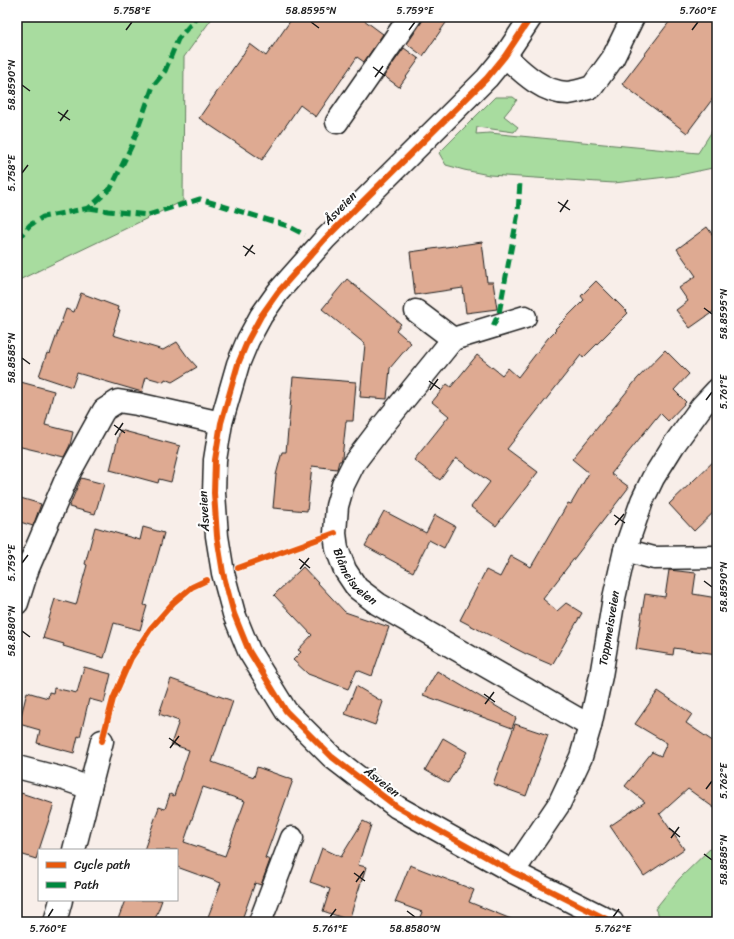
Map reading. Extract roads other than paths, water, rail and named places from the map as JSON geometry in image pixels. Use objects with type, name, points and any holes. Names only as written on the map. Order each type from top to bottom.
[{"type":"street","points":[[337,122],[410,17]]},
{"type":"street","name":"Åsveien","points":[[531,17],[487,78],[325,239],[278,292],[261,316],[248,340],[238,364],[221,423],[215,460],[214,493],[217,536],[223,573],[234,614],[249,651],[286,711],[332,757],[397,807],[513,872],[612,922]]},
{"type":"street","points":[[504,56],[518,68],[548,89],[568,93],[592,87],[613,58],[634,17]]},
{"type":"street","points":[[416,311],[453,339],[525,317]]},
{"type":"street","name":"Blåmeisveien","points":[[453,339],[354,463],[343,485],[337,506],[335,533],[339,556],[344,570],[357,588],[378,604],[590,726]]},
{"type":"street","name":"Toppmeisveien","points":[[513,872],[559,804],[581,757],[590,726],[614,598],[625,550],[642,501],[653,478],[677,440],[702,406],[717,390]]},
{"type":"street","points":[[17,603],[28,568],[67,477],[104,410],[118,401],[221,423]]},
{"type":"street","points":[[625,550],[654,558],[717,557]]},
{"type":"street","points":[[74,849],[102,741]]},
{"type":"street","points":[[17,767],[64,779],[90,788]]},
{"type":"street","points":[[260,922],[292,838]]},
{"type":"street","points":[[55,922],[61,901]]}]
